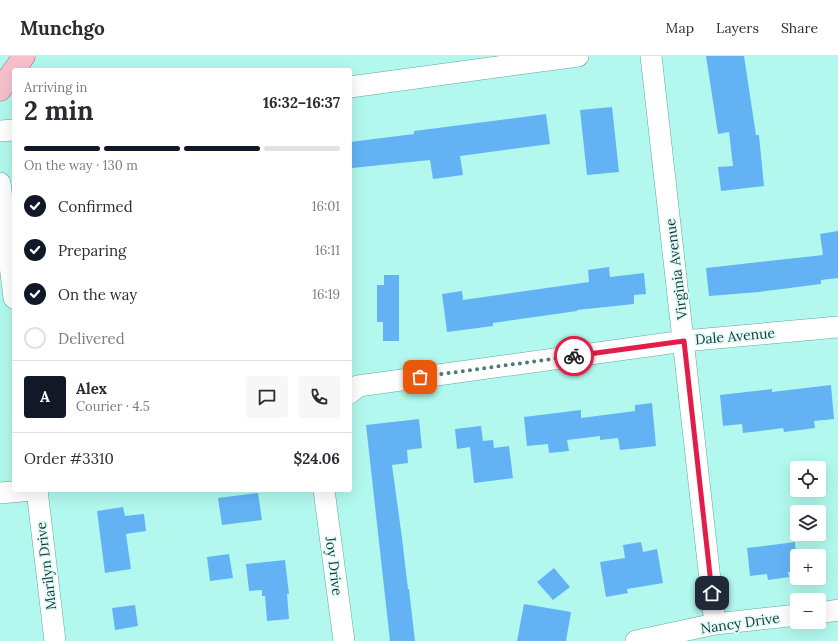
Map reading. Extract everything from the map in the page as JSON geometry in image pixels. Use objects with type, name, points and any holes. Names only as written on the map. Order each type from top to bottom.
[{"type":"main road","points":[[16,68],[24,56]]},
{"type":"main road","points":[[0,90],[12,73]]},
{"type":"street","points":[[352,88],[578,56]]},
{"type":"street","name":"Virginia Avenue","points":[[651,56],[715,624]]},
{"type":"street","points":[[0,131],[12,130]]},
{"type":"street","points":[[0,183],[12,282]]},
{"type":"street","name":"Dale Avenue","points":[[352,391],[358,386],[684,341],[838,327]]},
{"type":"street","points":[[0,494],[16,492]]},
{"type":"street","name":"Marilyn Drive","points":[[37,492],[55,641]]},
{"type":"street","name":"Joy Drive","points":[[324,492],[344,641]]},
{"type":"street","points":[[826,612],[838,610]]},
{"type":"street","name":"Nancy Drive","points":[[636,641],[715,624],[790,616]]},
{"type":"building","points":[[706,56],[744,56],[756,135],[759,135],[764,186],[721,191],[718,167],[733,166],[729,132],[718,134]]},
{"type":"building","points":[[612,107],[619,172],[587,175],[580,110]]},
{"type":"building","points":[[546,114],[550,144],[460,156],[463,175],[433,179],[430,160],[352,168],[352,142],[414,134],[414,131]]},
{"type":"building","points":[[838,231],[838,278],[821,280],[821,284],[759,292],[709,296],[706,268],[823,255],[820,234]]},
{"type":"building","points":[[609,267],[610,277],[644,273],[646,294],[634,295],[634,304],[577,310],[493,323],[493,326],[447,332],[442,294],[462,291],[463,300],[589,282],[588,270]]},
{"type":"building","points":[[384,275],[399,275],[399,341],[383,341],[383,322],[377,322],[377,285],[384,285]]},
{"type":"building","points":[[831,385],[834,419],[814,421],[815,428],[784,432],[783,428],[743,433],[742,424],[723,426],[720,395],[772,389],[772,392]]},
{"type":"building","points":[[652,403],[656,446],[620,450],[618,438],[600,440],[600,436],[567,440],[569,451],[549,453],[548,444],[527,446],[524,417],[581,410],[581,418],[635,411],[635,405]]},
{"type":"building","points":[[419,419],[422,448],[407,450],[408,463],[392,465],[415,641],[390,641],[366,425]]},
{"type":"building","points":[[481,426],[483,441],[493,440],[494,448],[509,446],[513,478],[474,483],[470,447],[457,449],[455,429]]},
{"type":"building","points":[[258,493],[262,520],[222,525],[218,498]]},
{"type":"building","points":[[123,507],[125,516],[144,514],[146,531],[126,534],[131,569],[105,573],[97,511]]},
{"type":"building","points":[[641,542],[643,552],[657,549],[663,583],[627,589],[628,593],[606,597],[600,562],[625,558],[623,545]]},
{"type":"building","points":[[795,542],[795,549],[790,549],[789,577],[768,580],[767,574],[750,576],[747,548]]},
{"type":"building","points":[[229,554],[233,578],[210,581],[207,557]]},
{"type":"building","points":[[285,560],[289,594],[287,594],[289,619],[267,621],[265,596],[262,596],[262,590],[249,591],[246,564]]},
{"type":"building","points":[[554,568],[570,587],[553,600],[537,582]]},
{"type":"building","points":[[524,604],[571,612],[566,641],[517,641]]},
{"type":"building","points":[[135,605],[138,626],[115,630],[112,608]]},
{"type":"way so far","points":[[420,377],[574,356]]},
{"type":"route","points":[[574,356],[684,341],[712,593]]}]
